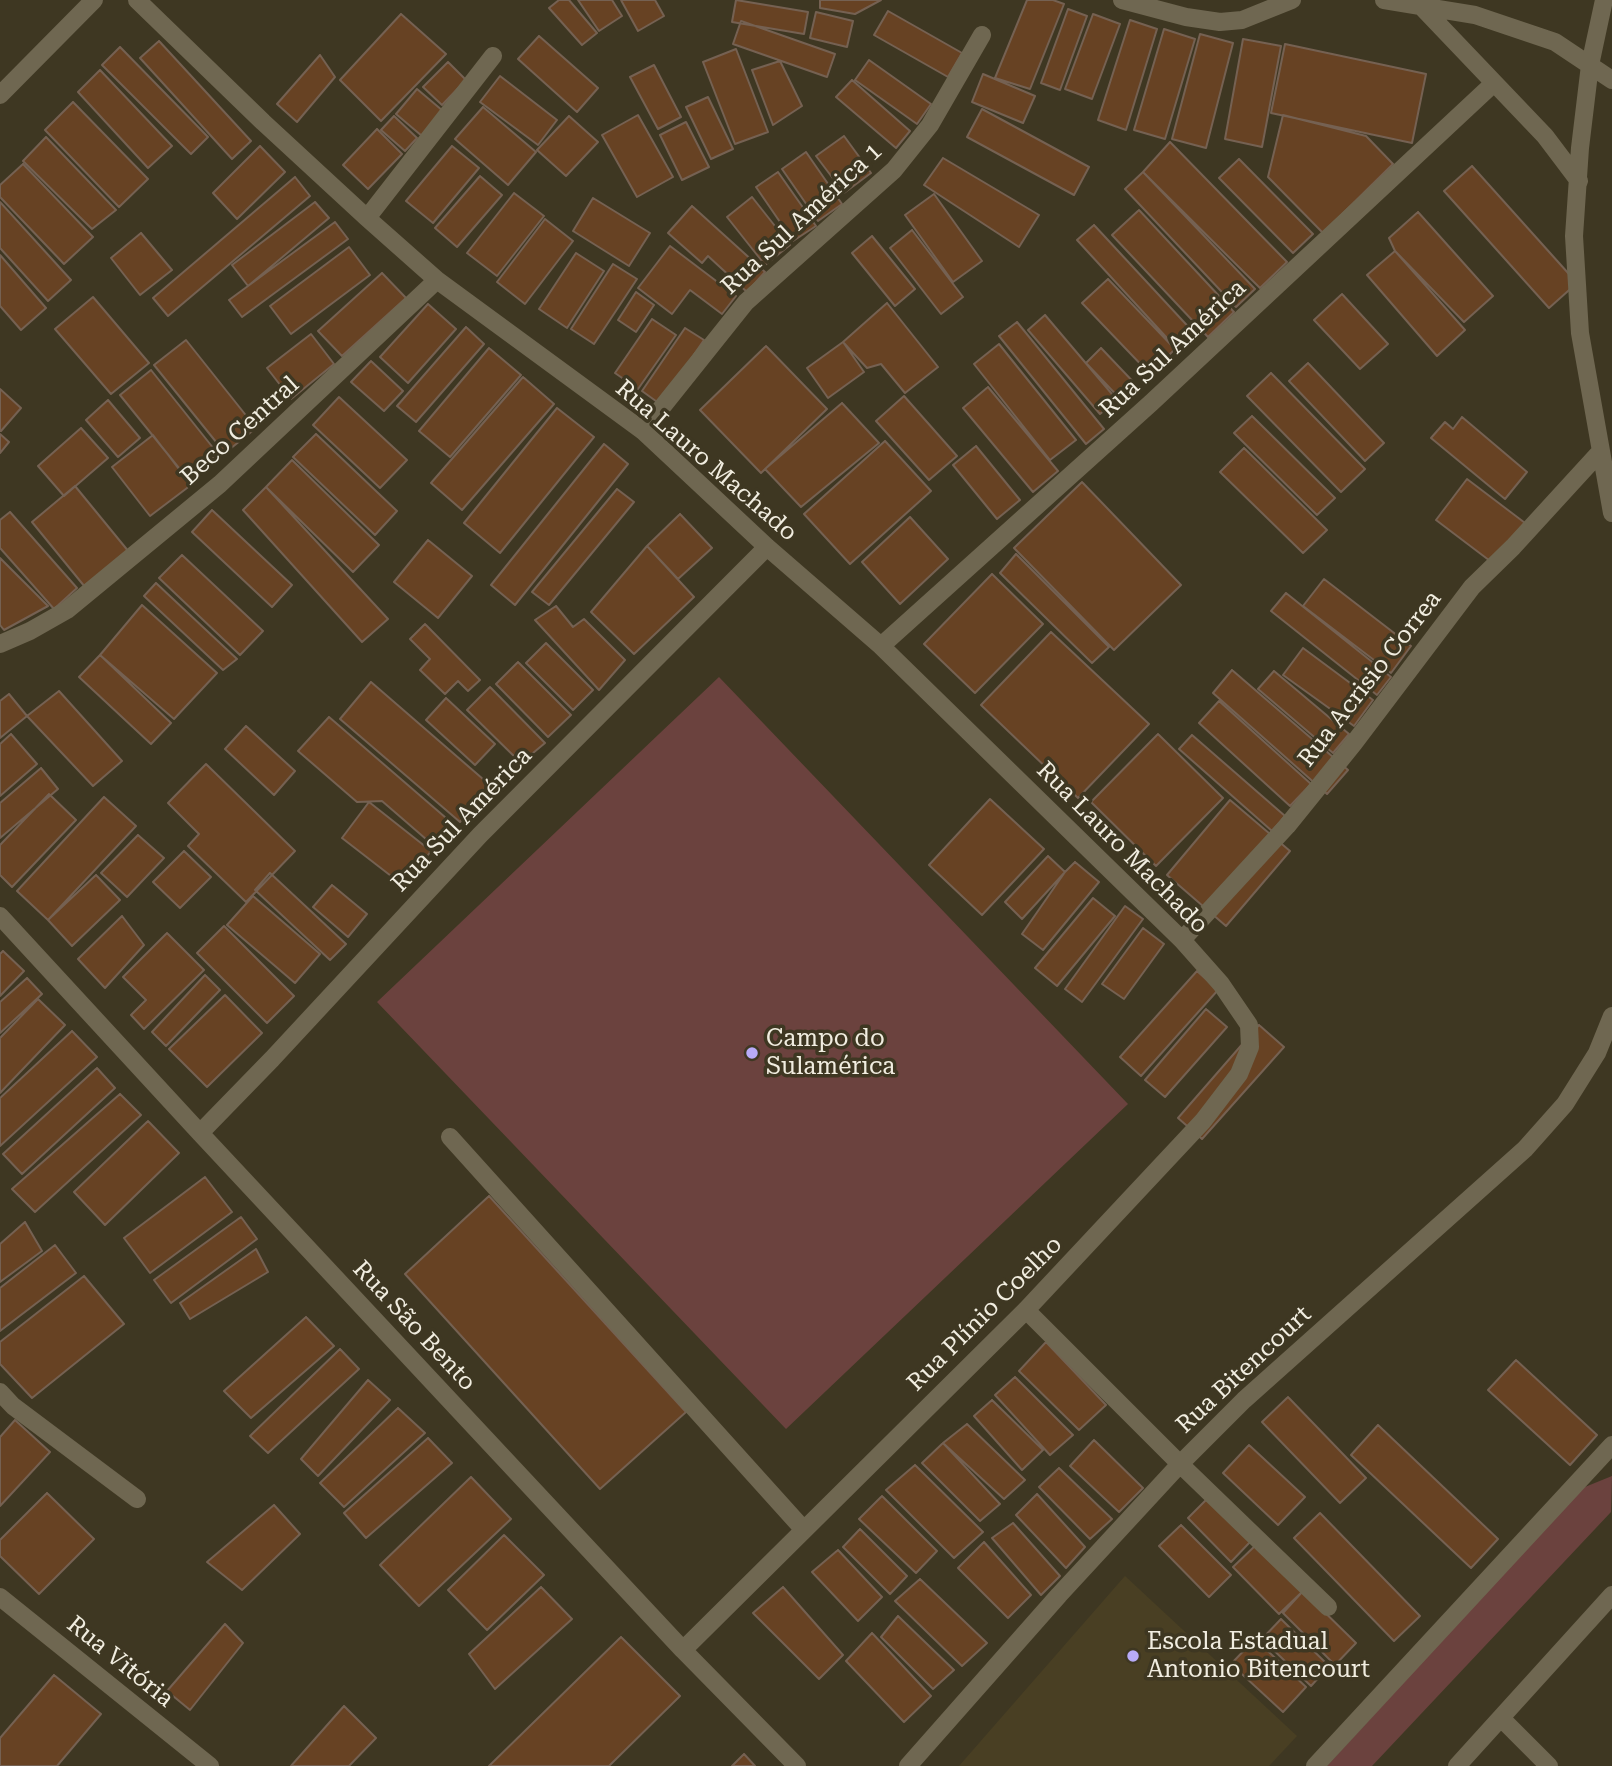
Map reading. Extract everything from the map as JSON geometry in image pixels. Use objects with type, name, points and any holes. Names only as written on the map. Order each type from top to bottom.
[{"type":"street","points":[[0,94],[94,0]]},
{"type":"street","name":"Rua Lauro Machado","points":[[137,0],[367,218],[438,280],[643,431],[767,547],[881,646],[1182,940],[1221,984]]},
{"type":"street","points":[[1122,0],[1186,18],[1220,22],[1242,20],[1292,0]]},
{"type":"street","points":[[1384,0],[1475,15],[1555,42],[1612,80]]},
{"type":"street","points":[[1604,0],[1590,65],[1580,148],[1574,236],[1580,333],[1612,513]]},
{"type":"street","points":[[1420,5],[1545,136],[1579,181]]},
{"type":"street","name":"Rua Sul América 1","points":[[643,431],[746,302],[894,170],[930,125],[982,35]]},
{"type":"street","points":[[367,218],[492,57]]},
{"type":"street","name":"Rua Sul América","points":[[881,646],[1151,403],[1493,83]]},
{"type":"street","name":"Beco Central","points":[[0,644],[67,610],[220,484],[438,280]]},
{"type":"street","name":"Rua Acrisio Correa","points":[[1182,940],[1287,826],[1354,743],[1472,587],[1513,547],[1600,452]]},
{"type":"street","name":"Rua Sul América","points":[[200,1133],[480,835],[767,547]]},
{"type":"street","name":"Rua São Bento","points":[[0,916],[684,1650],[797,1766]]},
{"type":"street","name":"Rua Plínio Coelho","points":[[684,1650],[1026,1310],[1203,1121],[1239,1074],[1250,1047],[1249,1025],[1221,984]]},
{"type":"street","name":"Rua Bitencourt","points":[[908,1766],[1059,1595],[1180,1464],[1244,1400],[1525,1149],[1565,1104],[1597,1053],[1612,1016]]},
{"type":"street","points":[[450,1137],[804,1530]]},
{"type":"street","points":[[1026,1310],[1328,1607]]},
{"type":"street","points":[[0,1392],[13,1406],[137,1499]]},
{"type":"street","points":[[1315,1766],[1612,1446]]},
{"type":"street","points":[[1457,1766],[1612,1595]]},
{"type":"street","name":"Rua Vitória","points":[[0,1597],[210,1766]]},
{"type":"street","points":[[1501,1718],[1549,1766]]},
{"type":"shaded area","name":"Campo do Sulamérica","points":[[719,677],[1128,1104],[786,1429],[377,1002]]},
{"type":"shaded area","points":[[1612,1476],[1611,1512],[1372,1766],[1327,1766],[1580,1489]]},
{"type":"shaded area","name":"Escola Estadual Antonio Bitencourt","points":[[1125,1576],[1297,1736],[1269,1766],[959,1766]]},
{"type":"building","points":[[559,0],[569,0],[597,33],[582,45],[549,8]]},
{"type":"building","points":[[578,0],[612,0],[622,16],[599,31]]},
{"type":"building","points":[[621,0],[655,0],[664,16],[638,31]]},
{"type":"building","points":[[736,0],[808,12],[804,34],[732,22]]},
{"type":"building","points":[[820,0],[881,0],[855,14],[820,8]]},
{"type":"building","points":[[1027,0],[1053,0],[1064,4],[1030,89],[995,78]]},
{"type":"building","points":[[1068,9],[1087,16],[1060,90],[1041,83]]},
{"type":"building","points":[[888,11],[962,53],[948,77],[874,35]]},
{"type":"building","points":[[816,12],[853,21],[847,47],[810,38]]},
{"type":"building","points":[[401,14],[446,54],[381,121],[340,80]]},
{"type":"building","points":[[1093,14],[1120,24],[1092,99],[1065,89]]},
{"type":"building","points":[[1130,20],[1157,29],[1126,130],[1098,120]]},
{"type":"building","points":[[741,21],[835,54],[827,77],[733,44]]},
{"type":"building","points":[[1164,29],[1195,39],[1165,139],[1134,130]]},
{"type":"building","points":[[1200,34],[1233,43],[1206,148],[1172,139]]},
{"type":"building","points":[[539,36],[598,88],[577,112],[518,59]]},
{"type":"building","points":[[1243,39],[1281,46],[1262,147],[1225,139]]},
{"type":"building","points":[[159,41],[251,141],[232,159],[140,58]]},
{"type":"building","points":[[1285,44],[1426,74],[1412,143],[1271,113]]},
{"type":"building","points":[[120,47],[208,137],[191,154],[102,65]]},
{"type":"building","points":[[736,49],[768,132],[735,144],[703,62]]},
{"type":"building","points":[[320,55],[335,77],[297,122],[277,104]]},
{"type":"building","points":[[869,60],[931,104],[917,124],[855,80]]},
{"type":"building","points":[[780,61],[802,106],[773,125],[752,70]]},
{"type":"building","points":[[448,62],[466,80],[442,105],[423,87]]},
{"type":"building","points":[[654,65],[681,117],[658,129],[630,77]]},
{"type":"building","points":[[100,70],[172,146],[148,168],[78,92]]},
{"type":"building","points":[[983,74],[1035,96],[1023,123],[972,102]]},
{"type":"building","points":[[500,76],[557,120],[538,145],[480,102]]},
{"type":"building","points":[[852,80],[910,131],[896,148],[836,97]]},
{"type":"building","points":[[417,89],[443,111],[422,136],[396,114]]},
{"type":"building","points":[[708,97],[733,149],[711,159],[686,107]]},
{"type":"building","points":[[73,102],[148,179],[119,207],[45,130]]},
{"type":"building","points":[[483,107],[536,152],[508,185],[455,139]]},
{"type":"building","points":[[982,109],[1089,167],[1074,195],[967,137]]},
{"type":"building","points":[[638,115],[673,177],[637,197],[602,135]]},
{"type":"building","points":[[1283,115],[1366,136],[1393,164],[1323,233],[1268,177]]},
{"type":"building","points":[[394,116],[417,138],[405,151],[381,130]]},
{"type":"building","points":[[569,116],[598,142],[566,176],[537,150]]},
{"type":"building","points":[[686,122],[709,167],[682,180],[660,135]]},
{"type":"building","points":[[377,129],[402,154],[368,189],[343,165]]},
{"type":"building","points":[[844,136],[871,173],[844,193],[816,156]]},
{"type":"building","points":[[46,137],[116,210],[92,229],[23,161]]},
{"type":"building","points":[[1170,142],[1287,262],[1260,288],[1143,172]]},
{"type":"building","points":[[260,146],[285,172],[237,219],[213,193]]},
{"type":"building","points":[[452,146],[479,168],[433,223],[406,201]]},
{"type":"building","points":[[806,152],[842,204],[818,221],[782,169]]},
{"type":"building","points":[[943,158],[1039,215],[1019,247],[924,185]]},
{"type":"building","points":[[1239,159],[1313,234],[1293,253],[1219,178]]},
{"type":"building","points":[[23,164],[93,237],[64,264],[0,197],[0,185]]},
{"type":"building","points":[[1472,166],[1577,283],[1549,308],[1444,191]]},
{"type":"building","points":[[778,172],[816,226],[793,241],[756,187]]},
{"type":"building","points":[[1143,172],[1255,289],[1236,307],[1125,189]]},
{"type":"building","points":[[480,176],[502,195],[457,247],[435,228]]},
{"type":"building","points":[[295,177],[310,196],[168,316],[153,298]]},
{"type":"building","points":[[514,193],[544,216],[497,276],[467,253]]},
{"type":"building","points":[[934,194],[982,261],[953,282],[905,215]]},
{"type":"building","points":[[752,197],[790,245],[765,265],[727,217]]},
{"type":"building","points":[[593,198],[650,233],[629,266],[573,231]]},
{"type":"building","points":[[0,202],[71,280],[48,301],[0,248]]},
{"type":"building","points":[[315,202],[329,218],[248,286],[232,265]]},
{"type":"building","points":[[692,206],[765,272],[747,292],[708,256],[702,263],[668,233]]},
{"type":"building","points":[[1139,210],[1234,312],[1208,337],[1112,235]]},
{"type":"building","points":[[1418,212],[1493,296],[1464,322],[1395,251],[1389,238]]},
{"type":"building","points":[[545,219],[573,241],[525,304],[497,282]]},
{"type":"building","points":[[335,222],[348,239],[242,317],[229,300]]},
{"type":"building","points":[[1094,225],[1195,334],[1178,350],[1077,240]]},
{"type":"building","points":[[912,230],[963,297],[941,314],[890,248]]},
{"type":"building","points":[[141,233],[172,270],[140,295],[111,258]]},
{"type":"building","points":[[872,236],[915,289],[895,306],[852,253]]},
{"type":"building","points":[[670,246],[736,296],[722,314],[690,290],[672,314],[638,288]]},
{"type":"building","points":[[349,247],[370,275],[291,334],[270,306]]},
{"type":"building","points":[[1395,251],[1465,330],[1437,356],[1367,275]]},
{"type":"building","points":[[576,253],[604,271],[567,328],[539,309]]},
{"type":"building","points":[[0,255],[46,308],[21,330],[0,306]]},
{"type":"building","points":[[613,264],[637,279],[594,344],[571,329]]},
{"type":"building","points":[[382,273],[406,298],[342,356],[318,331]]},
{"type":"building","points":[[1108,279],[1175,349],[1150,374],[1082,303]]},
{"type":"building","points":[[636,292],[654,305],[636,332],[618,320]]},
{"type":"building","points":[[1342,294],[1388,344],[1360,369],[1314,320]]},
{"type":"building","points":[[93,297],[149,363],[111,394],[55,329]]},
{"type":"building","points":[[887,303],[938,367],[905,393],[881,364],[867,368],[843,342]]},
{"type":"building","points":[[428,304],[456,329],[408,383],[380,357]]},
{"type":"building","points":[[1045,315],[1117,400],[1100,414],[1028,330]]},
{"type":"building","points":[[652,319],[676,335],[638,389],[615,373]]},
{"type":"building","points":[[1017,322],[1104,429],[1086,444],[999,336]]},
{"type":"building","points":[[466,327],[484,344],[416,422],[397,406]]},
{"type":"building","points":[[685,328],[704,340],[660,404],[642,391]]},
{"type":"building","points":[[311,334],[334,364],[291,399],[267,368]]},
{"type":"building","points":[[186,340],[256,428],[225,453],[154,365]]},
{"type":"building","points":[[843,342],[864,372],[828,398],[807,368]]},
{"type":"building","points":[[999,344],[1076,440],[1050,460],[974,364]]},
{"type":"building","points":[[766,346],[827,409],[761,473],[700,410]]},
{"type":"building","points":[[489,348],[521,375],[450,457],[419,431]]},
{"type":"building","points":[[1101,348],[1141,390],[1126,405],[1086,363]]},
{"type":"building","points":[[371,361],[403,391],[384,411],[351,382]]},
{"type":"building","points":[[1308,363],[1384,443],[1365,461],[1289,381]]},
{"type":"building","points":[[151,370],[218,454],[187,478],[120,395]]},
{"type":"building","points":[[1271,373],[1365,469],[1341,492],[1247,396]]},
{"type":"building","points":[[523,377],[554,404],[462,510],[431,483]]},
{"type":"building","points":[[988,387],[1058,471],[1033,492],[963,408]]},
{"type":"building","points":[[0,389],[21,408],[1,431],[0,431]]},
{"type":"building","points":[[904,396],[957,456],[929,480],[876,421]]},
{"type":"building","points":[[339,397],[407,460],[380,488],[313,425]]},
{"type":"building","points":[[108,400],[140,438],[118,457],[86,420]]},
{"type":"building","points":[[842,403],[879,443],[801,507],[765,469]]},
{"type":"building","points":[[557,408],[594,437],[500,553],[464,523]]},
{"type":"building","points":[[1252,416],[1335,498],[1317,515],[1234,433]]},
{"type":"building","points":[[1462,417],[1527,472],[1505,499],[1431,438],[1445,422],[1453,429]]},
{"type":"building","points":[[81,428],[108,458],[64,496],[38,466]]},
{"type":"building","points":[[0,434],[9,442],[0,453]]},
{"type":"building","points":[[316,434],[397,511],[375,535],[293,457]]},
{"type":"building","points":[[153,435],[191,485],[150,516],[112,467]]},
{"type":"building","points":[[885,441],[931,491],[850,564],[804,514]]},
{"type":"building","points":[[604,444],[628,464],[515,605],[491,585]]},
{"type":"building","points":[[976,446],[1020,500],[997,519],[953,465]]},
{"type":"building","points":[[1244,448],[1327,530],[1303,553],[1220,472]]},
{"type":"building","points":[[292,460],[379,545],[353,572],[266,487]]},
{"type":"building","points":[[1467,479],[1529,526],[1498,567],[1436,520]]},
{"type":"building","points":[[1082,482],[1181,585],[1114,650],[1014,548]]},
{"type":"building","points":[[75,486],[129,552],[85,587],[32,522]]},
{"type":"building","points":[[266,487],[388,619],[362,642],[243,510]]},
{"type":"building","points":[[617,489],[634,502],[549,605],[532,592]]},
{"type":"building","points":[[212,510],[292,585],[272,607],[192,532]]},
{"type":"building","points":[[10,512],[77,588],[54,609],[0,548],[0,520]]},
{"type":"building","points":[[680,514],[712,548],[678,579],[647,546]]},
{"type":"building","points":[[910,517],[948,559],[900,604],[862,562]]},
{"type":"building","points":[[428,540],[472,576],[438,618],[394,582]]},
{"type":"building","points":[[647,546],[694,597],[634,654],[591,612]]},
{"type":"building","points":[[1016,554],[1109,647],[1092,663],[1000,573]]},
{"type":"building","points":[[182,555],[263,631],[240,655],[159,578]]},
{"type":"building","points":[[0,558],[48,606],[4,630],[0,625]]},
{"type":"building","points":[[992,574],[1043,624],[975,693],[924,644]]},
{"type":"building","points":[[1324,579],[1411,646],[1391,673],[1303,606]]},
{"type":"building","points":[[156,583],[237,659],[223,670],[144,596]]},
{"type":"building","points":[[1286,593],[1391,677],[1377,695],[1271,611]]},
{"type":"building","points":[[142,605],[217,673],[174,719],[100,655]]},
{"type":"building","points":[[556,606],[573,627],[584,619],[625,660],[599,690],[535,620]]},
{"type":"building","points":[[425,624],[480,680],[468,691],[458,681],[445,694],[420,670],[430,659],[410,639]]},
{"type":"building","points":[[1051,632],[1149,724],[1078,798],[981,705]]},
{"type":"building","points":[[546,643],[593,690],[573,710],[526,663]]},
{"type":"building","points":[[1303,648],[1373,700],[1354,726],[1283,675]]},
{"type":"building","points":[[100,655],[171,723],[151,744],[79,677]]},
{"type":"building","points":[[518,662],[571,715],[548,737],[496,684]]},
{"type":"building","points":[[1232,670],[1348,770],[1327,794],[1213,693]]},
{"type":"building","points":[[1274,671],[1349,734],[1333,753],[1258,689]]},
{"type":"building","points":[[371,682],[491,786],[460,822],[340,719]]},
{"type":"building","points":[[490,687],[545,743],[521,763],[467,710]]},
{"type":"building","points":[[59,691],[122,761],[93,786],[27,716]]},
{"type":"building","points":[[9,694],[27,716],[0,738],[0,701]]},
{"type":"building","points":[[446,698],[495,744],[475,765],[426,720]]},
{"type":"building","points":[[1219,701],[1311,784],[1290,806],[1199,723]]},
{"type":"building","points":[[329,717],[453,824],[434,846],[382,801],[357,802],[298,751]]},
{"type":"building","points":[[246,726],[295,771],[274,795],[225,749]]},
{"type":"building","points":[[11,734],[37,764],[0,796],[0,744]]},
{"type":"building","points":[[1158,734],[1223,798],[1156,866],[1091,802]]},
{"type":"building","points":[[1192,735],[1285,816],[1272,831],[1179,749]]},
{"type":"building","points":[[206,764],[295,851],[246,902],[188,846],[199,834],[168,803]]},
{"type":"building","points":[[41,768],[58,789],[0,838],[0,803]]},
{"type":"building","points":[[49,794],[76,820],[12,887],[0,875],[0,845]]},
{"type":"building","points":[[104,797],[136,826],[48,920],[17,891]]},
{"type":"building","points":[[990,799],[1044,849],[982,915],[929,865]]},
{"type":"building","points":[[1230,800],[1290,851],[1226,926],[1167,875]]},
{"type":"building","points":[[369,802],[431,851],[404,886],[342,838]]},
{"type":"building","points":[[138,835],[164,858],[127,897],[101,873]]},
{"type":"building","points":[[184,851],[211,877],[180,908],[153,882]]},
{"type":"building","points":[[1048,856],[1065,872],[1022,919],[1005,902]]},
{"type":"building","points":[[1075,862],[1099,882],[1043,950],[1022,934],[1065,872]]},
{"type":"building","points":[[270,873],[346,944],[330,960],[255,890]]},
{"type":"building","points":[[96,875],[120,900],[72,946],[48,920]]},
{"type":"building","points":[[332,885],[367,914],[348,937],[313,907]]},
{"type":"building","points":[[253,896],[320,954],[295,983],[227,925]]},
{"type":"building","points":[[1093,898],[1115,916],[1057,986],[1035,968]]},
{"type":"building","points":[[1125,906],[1143,919],[1082,1002],[1065,989]]},
{"type":"building","points":[[122,916],[144,945],[105,988],[78,959]]},
{"type":"building","points":[[224,926],[294,996],[267,1023],[197,953]]},
{"type":"building","points":[[1143,928],[1164,944],[1124,999],[1102,984]]},
{"type":"building","points":[[167,933],[204,970],[144,1029],[131,1015],[146,1000],[123,977]]},
{"type":"building","points":[[3,951],[24,971],[0,996],[0,954]]},
{"type":"building","points":[[1197,971],[1218,990],[1141,1076],[1120,1057]]},
{"type":"building","points":[[205,975],[220,990],[166,1046],[152,1032]]},
{"type":"building","points":[[27,978],[42,994],[0,1033],[0,1002]]},
{"type":"building","points":[[225,995],[262,1033],[207,1087],[169,1049]]},
{"type":"building","points":[[38,999],[65,1025],[0,1093],[0,1038]]},
{"type":"building","points":[[1206,1009],[1227,1027],[1165,1097],[1145,1080]]},
{"type":"building","points":[[1259,1025],[1284,1047],[1202,1139],[1178,1118]]},
{"type":"building","points":[[72,1031],[97,1057],[0,1146],[0,1098]]},
{"type":"building","points":[[97,1068],[115,1088],[22,1174],[3,1154]]},
{"type":"building","points":[[120,1094],[141,1115],[35,1212],[12,1189]]},
{"type":"building","points":[[148,1121],[179,1153],[105,1225],[74,1192]]},
{"type":"building","points":[[205,1177],[232,1212],[150,1273],[124,1238]]},
{"type":"building","points":[[489,1196],[686,1412],[600,1489],[405,1274]]},
{"type":"building","points":[[241,1217],[257,1239],[171,1303],[154,1280]]},
{"type":"building","points":[[25,1222],[42,1251],[0,1282],[0,1244]]},
{"type":"building","points":[[55,1245],[76,1273],[0,1331],[0,1288]]},
{"type":"building","points":[[256,1249],[268,1272],[190,1319],[180,1303]]},
{"type":"building","points":[[84,1276],[124,1324],[32,1398],[0,1364],[0,1342]]},
{"type":"building","points":[[306,1317],[334,1346],[251,1418],[224,1391]]},
{"type":"building","points":[[1046,1342],[1106,1405],[1079,1430],[1019,1371]]},
{"type":"building","points":[[340,1349],[359,1369],[268,1453],[250,1436]]},
{"type":"building","points":[[1516,1360],[1597,1435],[1570,1465],[1488,1390]]},
{"type":"building","points":[[1015,1377],[1073,1435],[1050,1455],[995,1395]]},
{"type":"building","points":[[368,1380],[390,1400],[318,1476],[301,1459]]},
{"type":"building","points":[[1288,1397],[1366,1478],[1340,1503],[1262,1422]]},
{"type":"building","points":[[992,1400],[1043,1450],[1022,1470],[974,1416]]},
{"type":"building","points":[[398,1408],[425,1433],[344,1507],[320,1483]]},
{"type":"building","points":[[15,1420],[50,1452],[0,1506],[0,1437]]},
{"type":"building","points":[[967,1424],[1025,1480],[1004,1499],[943,1443]]},
{"type":"building","points":[[1378,1425],[1498,1539],[1471,1568],[1351,1455]]},
{"type":"building","points":[[428,1438],[452,1463],[366,1538],[344,1513]]},
{"type":"building","points":[[1094,1440],[1143,1488],[1119,1512],[1070,1466]]},
{"type":"building","points":[[943,1443],[1000,1504],[980,1521],[922,1463]]},
{"type":"building","points":[[1249,1445],[1305,1497],[1278,1525],[1223,1473]]},
{"type":"building","points":[[915,1465],[983,1532],[954,1558],[886,1490]]},
{"type":"building","points":[[1059,1468],[1112,1519],[1090,1539],[1039,1487]]},
{"type":"building","points":[[471,1477],[511,1519],[419,1606],[380,1565]]},
{"type":"building","points":[[47,1493],[94,1539],[39,1594],[0,1556],[0,1540]]},
{"type":"building","points":[[1037,1494],[1085,1547],[1066,1568],[1016,1515]]},
{"type":"building","points":[[882,1496],[937,1551],[916,1573],[859,1519]]},
{"type":"building","points":[[1207,1499],[1250,1542],[1231,1562],[1188,1518]]},
{"type":"building","points":[[274,1505],[300,1534],[242,1590],[207,1562]]},
{"type":"building","points":[[1320,1513],[1420,1616],[1394,1641],[1294,1538]]},
{"type":"building","points":[[1013,1523],[1060,1576],[1041,1595],[992,1538]]},
{"type":"building","points":[[1181,1525],[1231,1575],[1209,1597],[1159,1546]]},
{"type":"building","points":[[860,1529],[907,1576],[890,1594],[843,1547]]},
{"type":"building","points":[[504,1535],[544,1575],[487,1630],[448,1590]]},
{"type":"building","points":[[984,1542],[1031,1595],[1008,1618],[958,1568]]},
{"type":"building","points":[[1257,1544],[1303,1591],[1279,1614],[1233,1567]]},
{"type":"building","points":[[838,1550],[882,1597],[858,1621],[812,1572]]},
{"type":"building","points":[[920,1579],[987,1643],[962,1666],[895,1601]]},
{"type":"building","points":[[541,1587],[572,1619],[495,1689],[469,1654]]},
{"type":"building","points":[[783,1587],[843,1655],[819,1679],[753,1613]]},
{"type":"building","points":[[1303,1591],[1356,1643],[1335,1665],[1283,1613]]},
{"type":"building","points":[[898,1616],[954,1670],[933,1689],[881,1637]]},
{"type":"building","points":[[1281,1619],[1329,1666],[1311,1686],[1262,1639]]},
{"type":"building","points":[[225,1624],[243,1643],[190,1710],[167,1691]]},
{"type":"building","points":[[872,1633],[931,1696],[904,1722],[846,1661]]},
{"type":"building","points":[[621,1637],[680,1696],[609,1766],[489,1766]]},
{"type":"building","points":[[1255,1639],[1306,1687],[1283,1712],[1231,1664]]},
{"type":"building","points":[[54,1675],[101,1714],[57,1766],[0,1766],[0,1738]]},
{"type":"building","points":[[344,1706],[376,1738],[349,1766],[291,1766]]},
{"type":"building","points":[[744,1754],[755,1766],[732,1766]]},
{"type":"place","name":"Campo do Sulamérica","points":[[752,1053]]},
{"type":"place","name":"Escola Estadual Antonio Bitencourt","points":[[1133,1656]]}]
